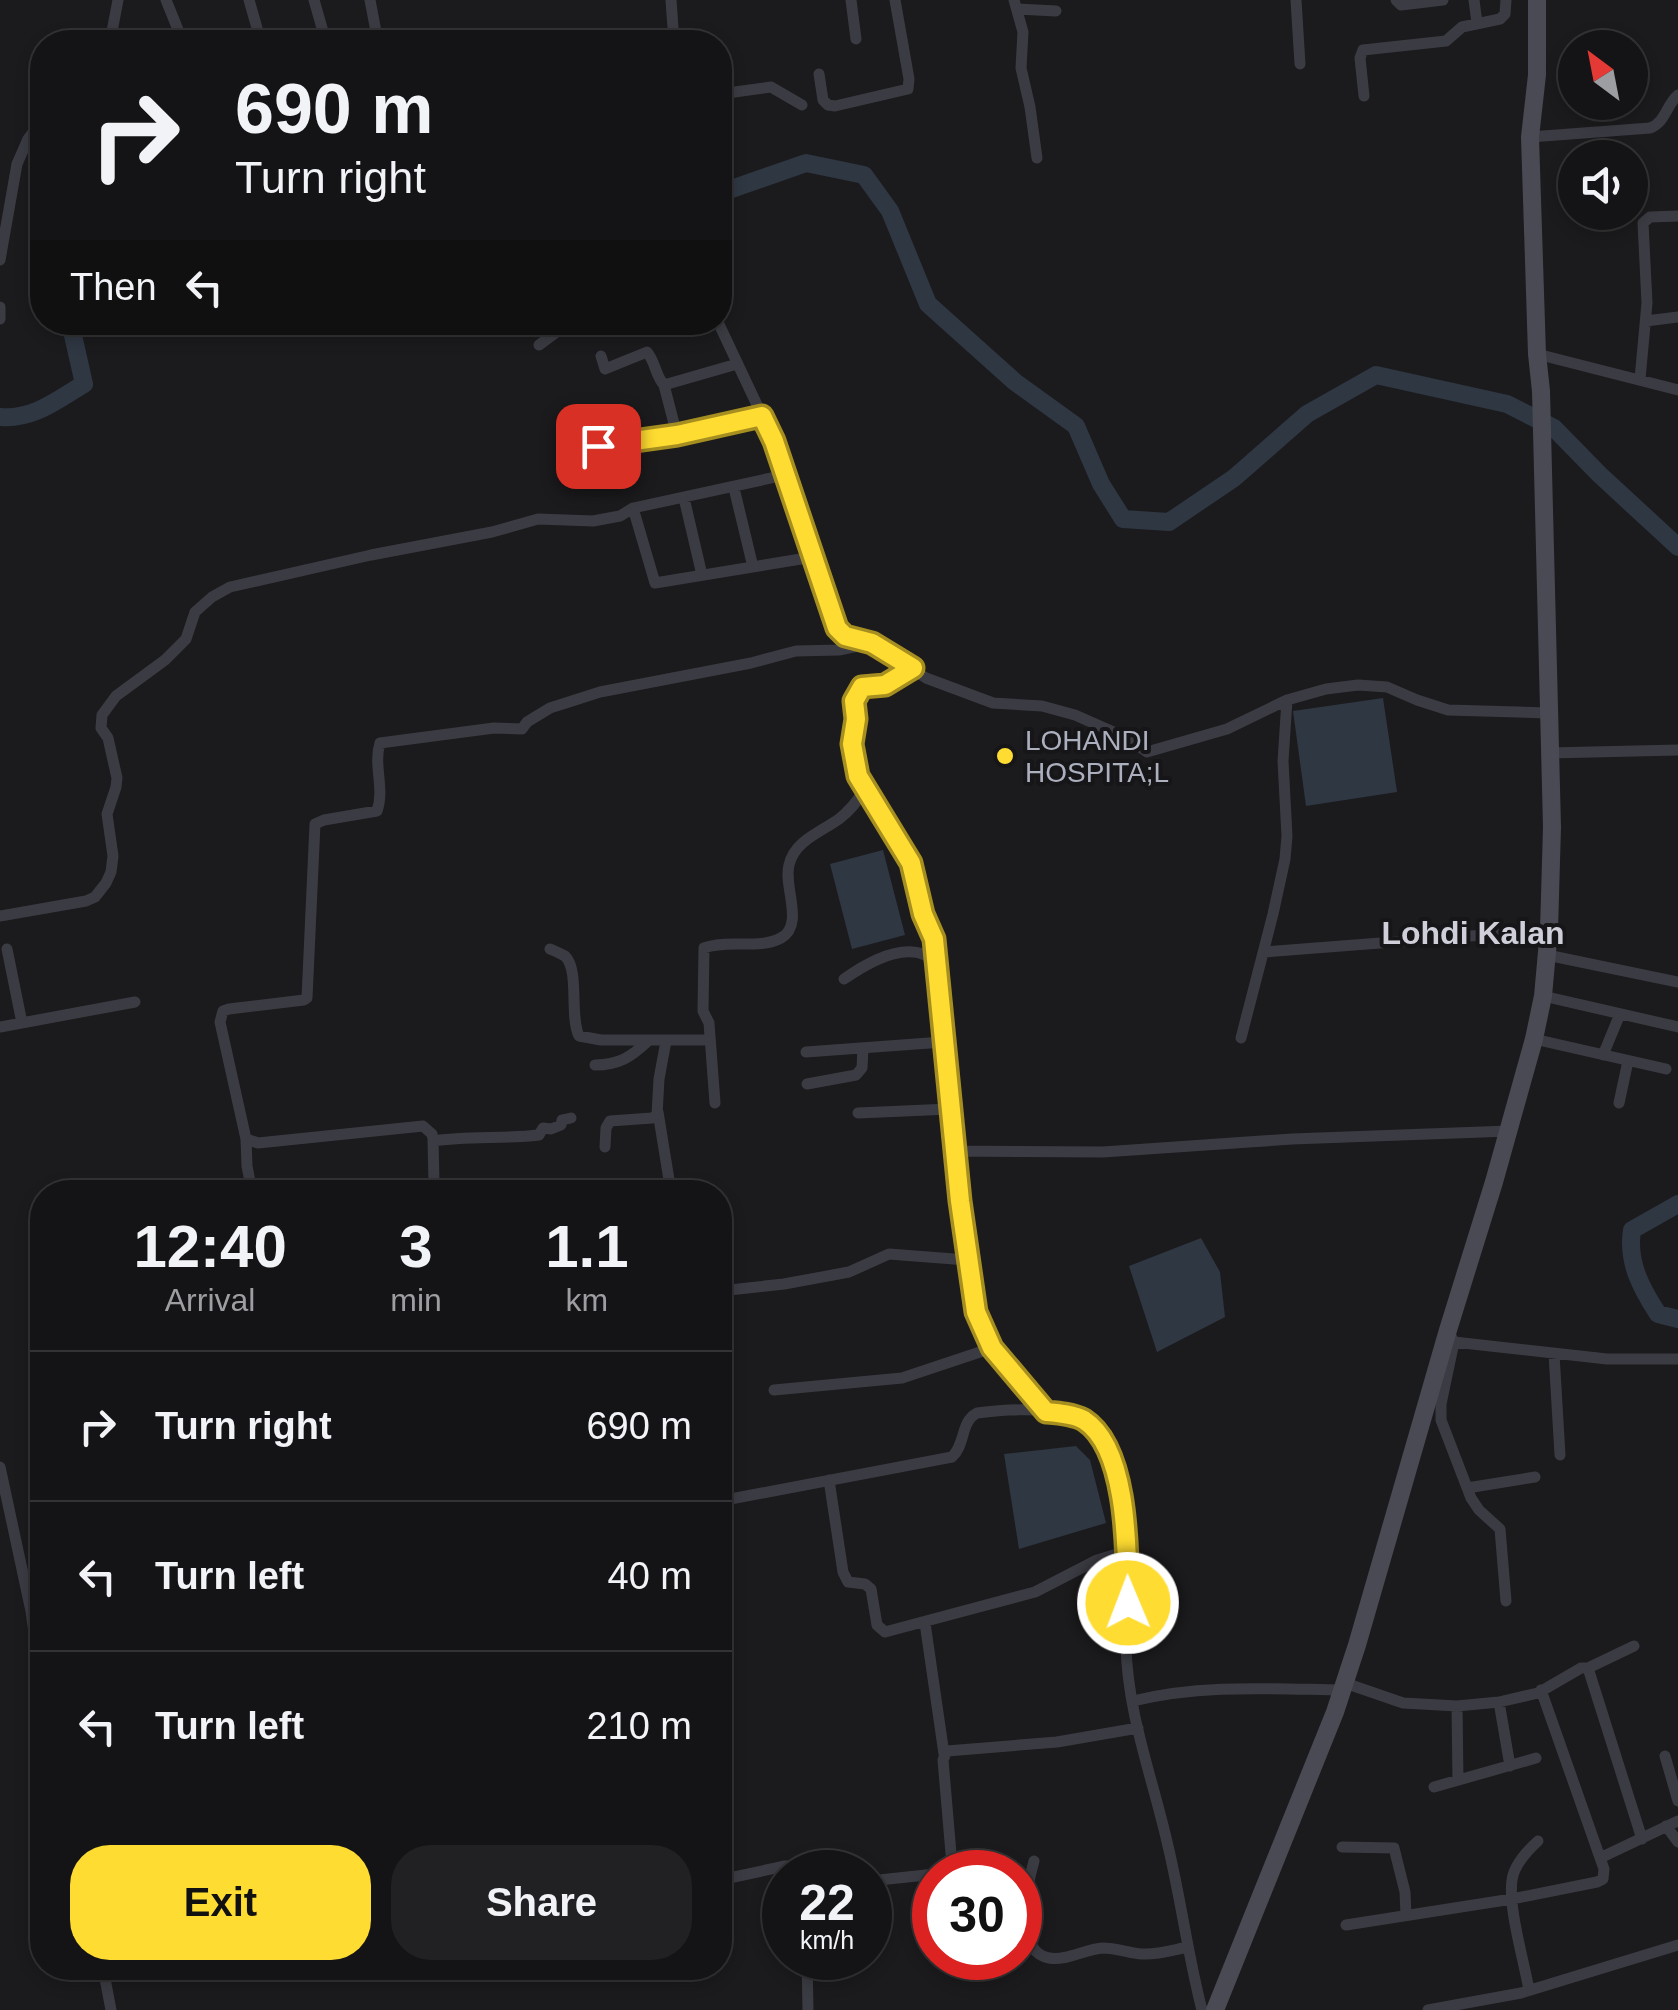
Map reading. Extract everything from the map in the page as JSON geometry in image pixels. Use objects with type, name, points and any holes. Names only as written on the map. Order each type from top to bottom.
[{"type":"street","points":[[112,30],[118,0]]},
{"type":"street","points":[[166,0],[178,30]]},
{"type":"street","points":[[249,0],[258,30]]},
{"type":"street","points":[[314,0],[323,30]]},
{"type":"street","points":[[370,0],[376,30]]},
{"type":"street","points":[[671,0],[673,30]]},
{"type":"street","points":[[851,0],[856,40]]},
{"type":"street","points":[[819,74],[823,100],[828,106],[908,89],[894,0]]},
{"type":"street","points":[[1296,0],[1300,64]]},
{"type":"street","points":[[1396,0],[1401,5],[1443,0]]},
{"type":"street","points":[[1474,0],[1477,23]]},
{"type":"street","points":[[1364,96],[1360,58],[1363,50],[1446,41],[1462,28],[1503,17],[1506,0]]},
{"type":"street","points":[[1216,2010],[1343,1686],[1451,1336],[1543,996],[1552,877],[1541,391],[1530,137],[1537,75],[1536,0]]},
{"type":"street","points":[[1037,158],[1021,68],[1023,32],[1016,5],[1056,11]]},
{"type":"street","points":[[732,92],[771,87],[802,105]]},
{"type":"street","points":[[1530,137],[1650,128],[1662,121],[1678,95]]},
{"type":"street","points":[[0,260],[18,164],[30,137]]},
{"type":"street","points":[[0,166],[18,164]]},
{"type":"street","points":[[1640,380],[1646,321],[1643,223],[1650,217],[1678,216]]},
{"type":"street","points":[[1646,321],[1678,317],[1678,304]]},
{"type":"street","points":[[0,306],[0,319]]},
{"type":"street","points":[[539,345],[552,335]]},
{"type":"street","points":[[724,335],[762,416],[837,628],[845,636],[872,643],[926,678],[993,703],[1042,706],[1074,716],[1127,738],[1147,752],[1228,729],[1286,700],[1358,685],[1387,687],[1448,710],[1549,713]]},
{"type":"street","points":[[600,356],[605,369],[648,352],[664,385],[677,435]]},
{"type":"street","points":[[1537,354],[1678,390]]},
{"type":"street","points":[[664,385],[738,364]]},
{"type":"street","points":[[598,446],[677,435],[762,416]]},
{"type":"street","points":[[0,916],[86,901],[102,891],[113,864],[106,814],[117,778],[108,738],[101,728],[102,714],[116,696],[151,672],[186,638],[195,612],[212,597],[230,587],[301,570],[464,538],[538,519],[593,521],[620,516],[634,508],[785,476]]},
{"type":"street","points":[[734,488],[753,567]]},
{"type":"street","points":[[684,498],[702,574]]},
{"type":"street","points":[[634,508],[655,583],[812,556]]},
{"type":"street","points":[[249,1180],[246,1139],[220,1016],[229,1009],[308,998],[315,824],[377,810],[380,743],[494,728],[522,730],[527,722],[550,708],[600,692],[796,651],[840,650],[872,643]]},
{"type":"street","points":[[913,668],[885,685],[862,687],[854,701],[852,744],[858,776],[911,863],[923,914],[934,939],[954,1151],[976,1312],[992,1348],[1046,1412]]},
{"type":"street","points":[[1241,1038],[1286,848],[1286,700]]},
{"type":"street","points":[[1549,754],[1678,750]]},
{"type":"street","points":[[714,1103],[709,1023],[703,1011],[704,948],[713,944],[759,943],[786,935],[792,920],[789,861],[804,842],[852,808],[865,790]]},
{"type":"street","points":[[1264,952],[1549,930]]},
{"type":"street","points":[[550,948],[564,955],[571,969],[578,1036],[601,1040],[710,1040]]},
{"type":"street","points":[[6,949],[22,1023]]},
{"type":"street","points":[[844,979],[898,953],[918,952],[936,960]]},
{"type":"street","points":[[1547,955],[1678,982]]},
{"type":"street","points":[[1543,996],[1678,1027]]},
{"type":"street","points":[[0,1027],[135,1002]]},
{"type":"street","points":[[1603,1055],[1620,1014]]},
{"type":"street","points":[[1534,1040],[1666,1069]]},
{"type":"street","points":[[595,1065],[618,1063],[648,1041]]},
{"type":"street","points":[[666,1041],[658,1112],[670,1180]]},
{"type":"street","points":[[806,1052],[943,1042]]},
{"type":"street","points":[[808,1084],[856,1075],[862,1068],[864,1048]]},
{"type":"street","points":[[1619,1103],[1628,1060]]},
{"type":"street","points":[[858,1114],[950,1109]]},
{"type":"street","points":[[605,1147],[610,1122],[652,1118],[658,1112]]},
{"type":"street","points":[[433,1141],[539,1134],[543,1128],[556,1128],[562,1120],[572,1118]]},
{"type":"street","points":[[246,1139],[258,1144],[423,1126],[432,1134],[434,1180]]},
{"type":"street","points":[[954,1151],[1103,1152],[1509,1130]]},
{"type":"street","points":[[732,1290],[849,1272],[888,1254],[967,1260]]},
{"type":"street","points":[[1451,1336],[1554,1354],[1678,1359]]},
{"type":"street","points":[[1451,1336],[1440,1414],[1478,1510],[1500,1529],[1506,1601]]},
{"type":"street","points":[[774,1390],[902,1378],[992,1348]]},
{"type":"street","points":[[1554,1354],[1560,1455]]},
{"type":"street","points":[[732,1499],[952,1457],[962,1444],[966,1422],[977,1413],[1068,1414],[1084,1420],[1096,1432],[1119,1488],[1126,1526],[1126,1647],[1133,1701],[1202,2010]]},
{"type":"street","points":[[0,1467],[30,1586]]},
{"type":"street","points":[[1467,1488],[1535,1477]]},
{"type":"street","points":[[830,1480],[845,1579],[872,1589],[881,1631],[891,1632],[1035,1592],[1098,1560],[1127,1551]]},
{"type":"street","points":[[925,1623],[944,1754],[951,1850]]},
{"type":"street","points":[[1133,1701],[1221,1688],[1343,1686],[1402,1702],[1457,1706],[1499,1702],[1538,1693],[1581,1668],[1634,1646]]},
{"type":"street","points":[[1588,1668],[1642,1839]]},
{"type":"street","points":[[1346,1926],[1601,1880],[1605,1872],[1541,1690]]},
{"type":"street","points":[[1499,1702],[1510,1766]]},
{"type":"street","points":[[1457,1706],[1458,1780]]},
{"type":"street","points":[[944,1754],[952,1749],[1057,1742],[1138,1728]]},
{"type":"street","points":[[1666,1756],[1678,1801]]},
{"type":"street","points":[[1434,1787],[1536,1758]]},
{"type":"street","points":[[1600,1858],[1672,1823],[1678,1842]]},
{"type":"street","points":[[1529,1990],[1512,1899],[1514,1874],[1538,1841]]},
{"type":"street","points":[[1342,1847],[1394,1848],[1406,1914]]},
{"type":"street","points":[[732,1877],[762,1871]]},
{"type":"street","points":[[1428,2010],[1510,1995],[1678,1945]]},
{"type":"street","points":[[1042,1955],[1058,1958],[1108,1948],[1147,1954],[1188,1948]]},
{"type":"street","points":[[106,1980],[112,2010]]},
{"type":"street","points":[[807,1980],[808,2010]]},
{"type":"street","points":[[1510,1995],[1514,2010]]},
{"type":"water","points":[[1383,698],[1397,792],[1306,806],[1293,711]]},
{"type":"water","points":[[883,850],[905,935],[852,949],[830,864]]},
{"type":"water","points":[[1201,1238],[1220,1272],[1225,1317],[1157,1352],[1129,1266]]},
{"type":"water","points":[[1076,1446],[1090,1460],[1106,1523],[1019,1549],[1004,1454]]},
{"type":"waterway","points":[[732,189],[806,163],[864,175],[890,211],[928,304],[1015,382],[1076,426],[1101,484],[1123,519],[1169,522],[1234,478],[1307,414],[1376,375],[1507,404],[1554,428],[1678,547]]},
{"type":"waterway","points":[[0,417],[34,412],[84,384],[73,335]]},
{"type":"waterway","points":[[1678,1204],[1632,1230],[1631,1242],[1637,1274],[1658,1314],[1678,1319]]},
{"type":"place","name":"LOHANDI HOSPITA;L","points":[[1005,756]]},
{"type":"district","name":"Lohdi Kalan","points":[[1473,933]]},
{"type":"route","points":[[598,446],[677,435],[762,416],[837,628],[845,636],[872,643],[913,668],[885,685],[862,687],[854,701],[852,744],[858,776],[911,863],[923,914],[934,939],[966,1255],[976,1312],[992,1348],[1046,1412],[1084,1420],[1106,1449],[1116,1474],[1126,1526],[1128,1603]]}]
